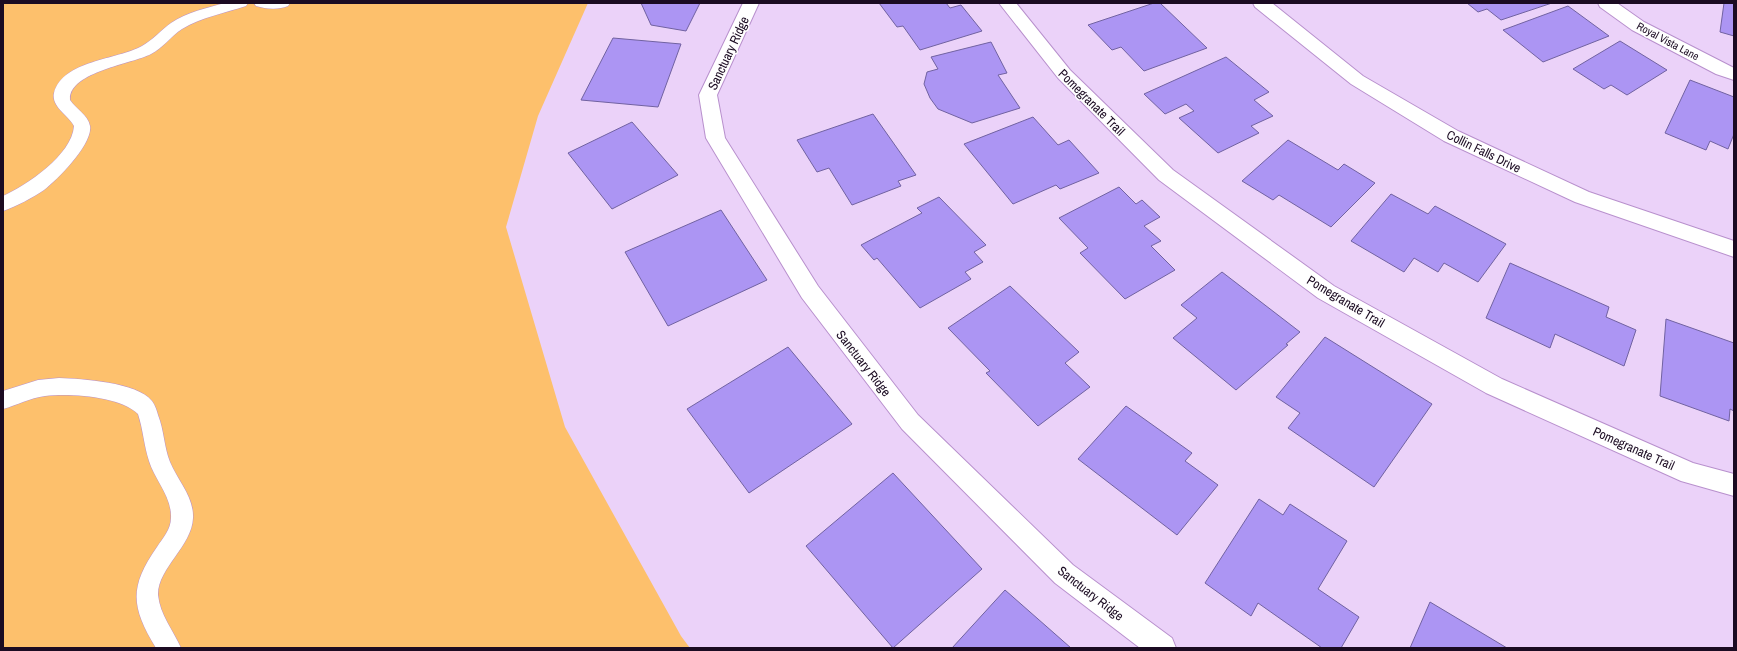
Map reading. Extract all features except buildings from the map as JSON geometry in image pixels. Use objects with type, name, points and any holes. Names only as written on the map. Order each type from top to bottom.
[{"type":"street","name":"Sanctuary Ridge","points":[[751,3],[708,95],[716,138],[810,292],[910,422],[1064,574],[1162,648]]},
{"type":"street","name":"Pomegranate Trail","points":[[1007,3],[1064,74],[1166,175],[1326,292],[1494,386],[1690,473],[1734,485]]},
{"type":"street","name":"Collin Falls Drive","points":[[1261,3],[1357,80],[1451,136],[1582,197],[1734,248]]},
{"type":"street","name":"Royal Vista Lane","points":[[1606,3],[1638,26],[1722,70],[1734,74]]},
{"type":"lane","points":[[3,204],[38,185],[75,147],[81,137],[82,131],[80,122],[64,104],[61,98],[63,90],[73,78],[102,65],[143,52],[154,46],[178,25],[196,17],[241,3]]},
{"type":"lane","points":[[261,3],[282,3]]},
{"type":"lane","points":[[3,400],[40,389],[59,387],[116,392],[130,396],[142,403],[154,434],[156,449],[162,467],[182,510],[180,530],[157,568],[147,594],[159,632],[169,648]]},
{"type":"shaded area","points":[[3,3],[588,3],[538,116],[506,227],[565,427],[681,636],[690,648],[3,648]]}]
